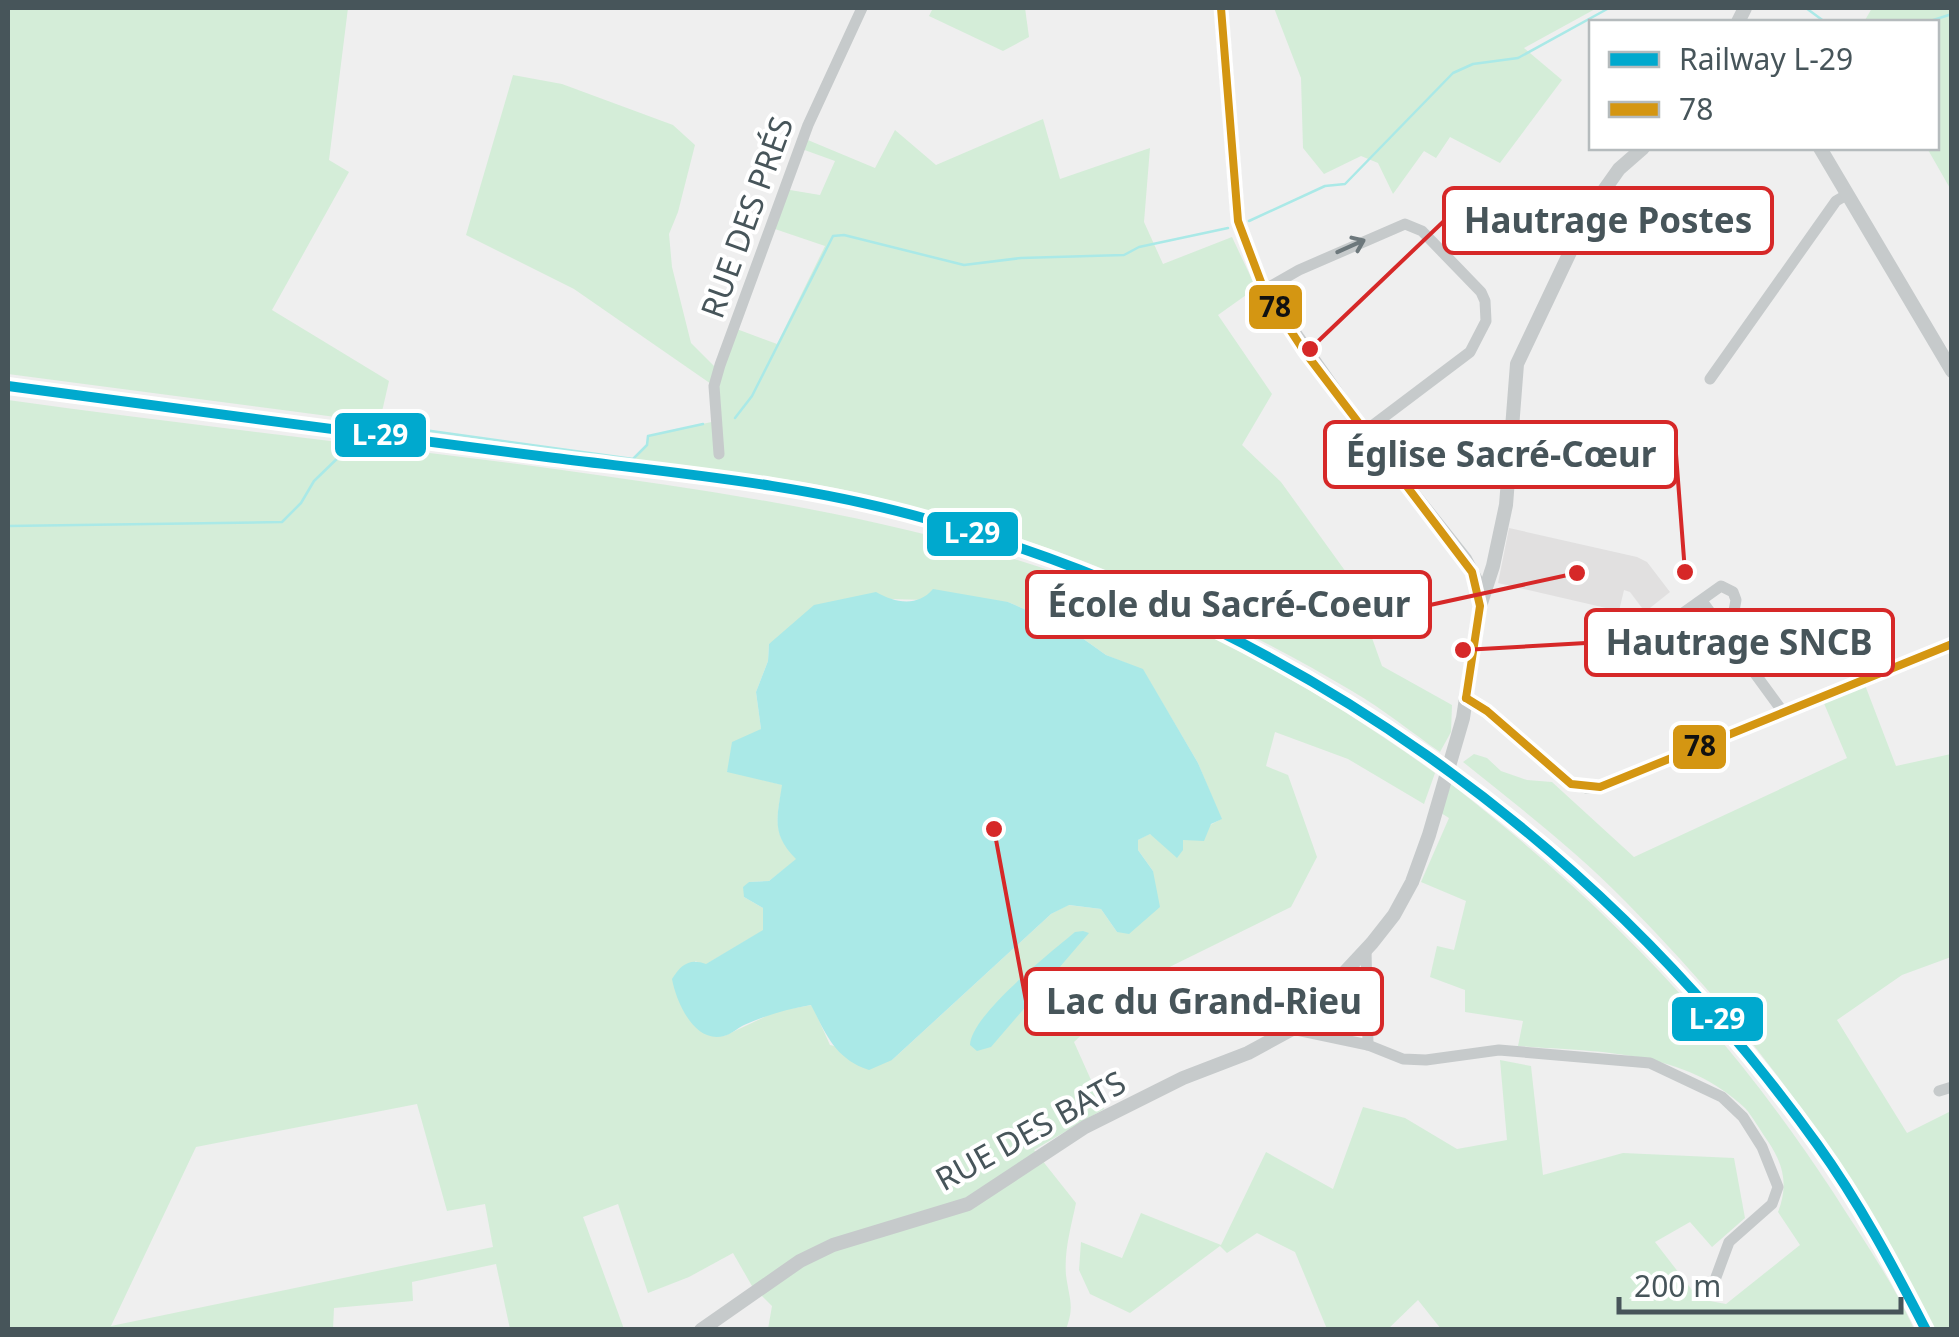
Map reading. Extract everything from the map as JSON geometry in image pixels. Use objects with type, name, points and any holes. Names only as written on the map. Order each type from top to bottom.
[{"type":"street","name":"RUE DES PRÉS","points":[[719,454],[714,386],[720,365],[808,125],[862,8]]},
{"type":"street","points":[[1221,8],[1238,221],[1264,290],[1364,432],[1465,559],[1476,582],[1480,606]]},
{"type":"street","name":"RUE DES BATS","points":[[701,1329],[816,1253],[864,1233],[968,1204],[1085,1127],[1292,1029],[1394,915],[1412,882],[1466,698],[1480,606],[1506,505],[1517,364],[1590,210],[1619,169],[1640,150]]},
{"type":"street","points":[[1821,150],[1952,371]]},
{"type":"street","points":[[1710,379],[1836,201],[1848,194]]},
{"type":"street","points":[[1264,290],[1299,270],[1405,224],[1422,230],[1481,292],[1486,321],[1470,352],[1364,432]]},
{"type":"street","points":[[1645,640],[1720,586],[1733,592],[1736,600],[1728,638]]},
{"type":"street","points":[[1702,601],[1783,712]]},
{"type":"street","points":[[1466,698],[1487,711],[1558,774],[1586,788],[1618,782],[1952,644]]},
{"type":"street","points":[[1366,949],[1368,1045]]},
{"type":"street","points":[[1292,1029],[1368,1045],[1403,1059],[1426,1060],[1499,1050],[1650,1064],[1722,1097],[1743,1117],[1762,1146],[1778,1187],[1772,1204],[1729,1242],[1712,1288]]},
{"type":"shaded area","points":[[1509,528],[1637,557],[1647,562],[1670,592],[1645,612],[1624,590],[1619,611],[1498,583]]},
{"type":"green space","points":[[8,8],[348,8],[329,160],[349,172],[272,310],[389,381],[381,416],[351,419],[8,374]]},
{"type":"green space","points":[[933,8],[1025,8],[1029,37],[1003,51],[929,16]]},
{"type":"green space","points":[[1274,8],[1597,8],[1524,48],[1562,80],[1500,163],[1450,137],[1436,158],[1424,151],[1393,194],[1378,163],[1361,156],[1324,174],[1303,148],[1301,78]]},
{"type":"green space","points":[[1872,8],[1951,8],[1951,190],[1928,150],[1939,150],[1939,20],[1865,20]]},
{"type":"green space","points":[[513,75],[562,84],[673,125],[695,145],[669,234],[672,267],[691,343],[718,370],[734,328],[777,344],[825,246],[769,227],[784,189],[820,195],[835,161],[799,148],[803,138],[875,168],[895,130],[936,165],[1043,119],[1060,179],[1150,148],[1144,222],[1163,264],[1232,237],[1256,288],[1218,315],[1272,394],[1242,445],[1281,482],[1351,579],[1382,666],[1452,705],[1451,732],[1440,752],[1363,698],[1235,627],[1051,549],[859,493],[633,459],[647,445],[648,436],[716,421],[714,386],[574,289],[466,235]]},
{"type":"green space","points":[[8,400],[626,479],[815,510],[939,538],[1063,575],[1162,613],[1303,686],[1435,773],[1424,804],[1348,759],[1275,732],[1266,766],[1288,775],[1317,857],[1291,907],[1135,984],[1074,1042],[1104,1109],[1034,1150],[1076,1203],[1066,1257],[1071,1308],[1066,1329],[768,1329],[772,1306],[752,1286],[733,1253],[648,1293],[618,1204],[583,1217],[624,1329],[510,1329],[496,1264],[412,1282],[413,1301],[334,1308],[333,1329],[8,1330]],"holes":[[[888,599],[1008,602],[1068,628],[1106,655],[1143,670],[1198,763],[1221,819],[1183,840],[1149,834],[1138,840],[1138,850],[1153,871],[1117,932],[1101,909],[1068,905],[1051,914],[892,1060],[830,1045],[812,1005],[777,1011],[724,1036],[695,961],[705,965],[764,930],[763,908],[744,897],[749,882],[769,881],[797,859],[783,842],[778,825],[783,785],[727,771],[761,729],[756,692],[768,661],[769,644]],[[417,1104],[447,1211],[485,1204],[493,1247],[111,1326],[196,1147]]]},
{"type":"green space","points":[[1696,610],[1720,643],[1676,675],[1652,642]]},
{"type":"green space","points":[[1865,685],[1896,766],[1951,754],[1951,957],[1902,975],[1837,1020],[1907,1133],[1951,1111],[1951,1329],[1933,1329],[1835,1156],[1715,999],[1606,882],[1463,762],[1474,754],[1487,758],[1501,771],[1527,780],[1552,782],[1634,857],[1847,758],[1823,701]]},
{"type":"green space","points":[[1451,784],[1612,923],[1706,1022],[1792,1132],[1833,1192],[1887,1277],[1914,1329],[1441,1329],[1418,1300],[1388,1329],[1327,1329],[1295,1252],[1257,1233],[1227,1253],[1220,1246],[1130,1313],[1090,1294],[1079,1270],[1081,1242],[1122,1258],[1141,1213],[1221,1245],[1266,1152],[1333,1189],[1363,1107],[1405,1118],[1457,1149],[1507,1140],[1500,1060],[1531,1066],[1543,1175],[1623,1153],[1734,1158],[1745,1218],[1712,1247],[1690,1222],[1655,1242],[1699,1299],[1726,1304],[1800,1245],[1778,1212],[1784,1183],[1773,1149],[1745,1108],[1721,1089],[1695,1074],[1638,1057],[1518,1046],[1523,1021],[1465,1012],[1465,990],[1430,977],[1437,946],[1454,950],[1466,901],[1421,882],[1449,818],[1441,813]]},
{"type":"water","points":[[933,589],[1008,602],[1068,628],[1106,655],[1143,669],[1198,763],[1222,819],[1211,824],[1204,841],[1183,840],[1183,850],[1177,858],[1150,834],[1138,840],[1138,850],[1153,871],[1160,907],[1129,934],[1117,932],[1101,909],[1069,905],[1051,914],[892,1060],[869,1070],[840,1052],[811,1005],[761,1018],[724,1036],[704,1034],[682,1009],[672,979],[686,964],[706,964],[763,930],[763,908],[744,897],[743,887],[749,882],[769,881],[796,859],[779,833],[782,785],[727,772],[732,742],[761,729],[756,692],[768,661],[769,644],[814,605],[876,592],[898,601],[913,601]]},
{"type":"water","points":[[1075,932],[1089,933],[991,1047],[977,1051],[970,1045],[974,1032],[997,1002]]},
{"type":"waterway","points":[[1249,221],[1325,186],[1345,184],[1453,73],[1473,64],[1518,58],[1609,8]]},
{"type":"waterway","points":[[1806,8],[1822,20]]},
{"type":"waterway","points":[[1933,20],[1952,14]]},
{"type":"waterway","points":[[735,418],[752,396],[833,236],[844,235],[964,265],[1021,258],[1124,255],[1139,247],[1228,228]]},
{"type":"waterway","points":[[347,425],[381,424],[633,459],[647,445],[648,436],[703,424]]},
{"type":"waterway","points":[[8,526],[282,522],[301,503],[314,481],[345,451],[345,442]]},
{"type":"rail line","name":"L-29","points":[[8,386],[690,474],[833,497],[927,519],[1061,563],[1189,617],[1310,681],[1426,755],[1534,838],[1636,931],[1730,1033],[1817,1144],[1861,1211],[1926,1330]]},
{"type":"transit line","name":"78","points":[[1221,8],[1238,221],[1264,290],[1304,351],[1472,572],[1480,606],[1466,698]]},
{"type":"transit line","name":"78","points":[[1466,698],[1487,711],[1571,784],[1600,787],[1952,644]]},
{"type":"place","name":"Hautrage Postes","points":[[1310,349]]},
{"type":"place","name":"Église Sacré-Cœur","points":[[1685,572]]},
{"type":"place","name":"École du Sacré-Coeur","points":[[1577,573]]},
{"type":"place","name":"Hautrage SNCB","points":[[1463,650]]},
{"type":"place","name":"Lac du Grand-Rieu","points":[[994,829]]}]
